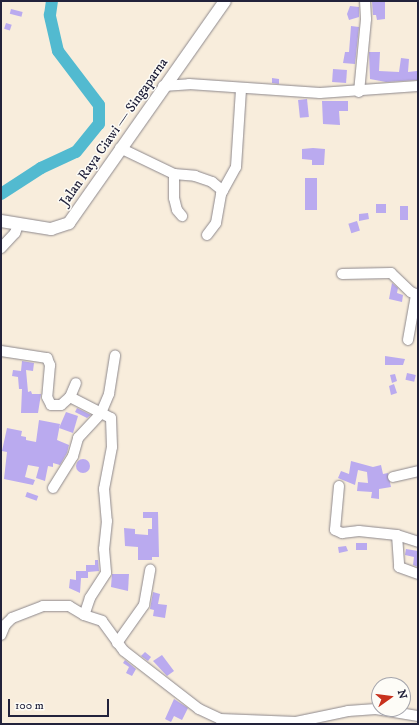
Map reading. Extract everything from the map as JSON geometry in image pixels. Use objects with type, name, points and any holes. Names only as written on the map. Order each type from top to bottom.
[{"type":"main road","name":"Jalan Raya Ciawi — Singaparna","points":[[1,221],[18,225],[51,229],[68,223],[163,86],[225,1]]},
{"type":"street","points":[[359,92],[366,19],[365,1]]},
{"type":"street","points":[[163,86],[189,84],[241,89],[320,93],[359,92],[418,86]]},
{"type":"street","points":[[207,235],[218,218],[223,191],[236,167],[241,89]]},
{"type":"street","points":[[120,148],[174,174],[196,176],[212,182],[223,191]]},
{"type":"street","points":[[174,174],[174,198],[177,210],[182,216]]},
{"type":"street","points":[[1,248],[15,233],[18,225]]},
{"type":"street","points":[[342,274],[391,273],[417,295],[408,340]]},
{"type":"street","points":[[1,350],[47,358],[50,365],[46,389],[49,403],[54,406],[61,405],[70,397],[76,384]]},
{"type":"street","points":[[53,488],[73,456],[78,438],[101,412],[108,394],[115,355]]},
{"type":"street","points":[[70,397],[111,418],[112,424],[112,447],[104,489],[107,521],[104,549],[106,573],[90,598],[84,615]]},
{"type":"street","points":[[393,477],[418,471]]},
{"type":"street","points":[[339,486],[334,525],[338,532],[396,535],[418,542]]},
{"type":"street","points":[[396,535],[399,567],[418,574]]},
{"type":"street","points":[[117,643],[144,605],[150,570]]},
{"type":"street","points":[[1,635],[5,625],[12,618],[42,606],[69,606],[84,615],[102,621],[117,643],[198,708],[209,715],[230,722],[296,722],[348,711],[376,709],[418,716]]},
{"type":"building","points":[[372,1],[385,1],[385,19],[377,20],[376,15],[373,15]]},
{"type":"building","points":[[350,6],[359,7],[359,17],[349,20],[347,14]]},
{"type":"building","points":[[11,9],[23,12],[21,17],[10,14]]},
{"type":"building","points":[[6,23],[12,25],[10,31],[4,29]]},
{"type":"building","points":[[351,26],[359,27],[355,64],[343,63],[345,52],[349,52]]},
{"type":"building","points":[[369,52],[380,52],[379,71],[399,72],[401,58],[409,59],[408,72],[417,71],[418,80],[386,82],[370,79]]},
{"type":"building","points":[[333,69],[347,70],[346,83],[332,82]]},
{"type":"building","points":[[272,78],[279,79],[279,84],[272,83]]},
{"type":"building","points":[[307,99],[309,117],[300,118],[298,100]]},
{"type":"building","points":[[322,101],[348,101],[348,111],[339,111],[340,125],[323,124]]},
{"type":"building","points":[[302,149],[325,149],[324,165],[312,165],[312,160],[302,159]]},
{"type":"building","points":[[305,178],[317,178],[317,210],[305,210]]},
{"type":"building","points":[[376,204],[386,204],[386,213],[376,213]]},
{"type":"building","points":[[400,206],[408,206],[408,220],[400,220]]},
{"type":"building","points":[[368,213],[369,219],[359,221],[359,214]]},
{"type":"building","points":[[357,221],[360,231],[351,233],[348,224]]},
{"type":"building","points":[[392,283],[398,288],[397,293],[403,295],[402,302],[389,299]]},
{"type":"building","points":[[385,356],[405,359],[403,365],[385,365]]},
{"type":"building","points":[[22,361],[34,363],[33,371],[26,370],[28,392],[31,391],[32,394],[41,394],[38,413],[21,413],[22,389],[19,389],[18,377],[12,376],[13,370],[21,371]]},
{"type":"building","points":[[407,373],[416,375],[414,382],[405,380]]},
{"type":"building","points":[[395,374],[397,381],[392,383],[390,375]]},
{"type":"building","points":[[394,384],[397,393],[391,395],[389,386]]},
{"type":"building","points":[[77,408],[91,415],[87,418],[75,412]]},
{"type":"building","points":[[66,412],[78,416],[73,433],[59,428]]},
{"type":"building","points":[[39,420],[60,424],[57,440],[69,445],[67,453],[60,465],[53,463],[53,467],[48,466],[45,481],[36,478],[39,467],[28,465],[25,477],[35,480],[33,485],[4,479],[7,452],[2,451],[7,428],[22,431],[21,436],[26,437],[26,440],[36,442]]},
{"type":"building","points":[[83,459],[88,461],[90,466],[88,471],[83,473],[78,471],[76,466],[78,461]]},
{"type":"building","points":[[351,461],[373,467],[381,465],[383,474],[388,473],[391,487],[379,489],[379,499],[371,498],[372,492],[357,491],[358,482],[368,483],[367,472],[358,470],[355,485],[338,478],[341,471],[349,474]]},
{"type":"building","points":[[27,492],[38,496],[37,501],[25,497]]},
{"type":"building","points":[[143,512],[158,512],[159,557],[152,557],[152,560],[138,560],[138,547],[125,546],[124,528],[135,529],[135,534],[148,535],[148,529],[152,529],[152,518],[143,518]]},
{"type":"building","points":[[356,543],[367,543],[367,550],[356,550]]},
{"type":"building","points":[[346,546],[348,551],[339,553],[338,547]]},
{"type":"building","points":[[406,549],[418,551],[418,567],[413,565],[414,557],[405,555]]},
{"type":"building","points":[[95,560],[98,560],[99,571],[88,572],[88,578],[81,578],[80,593],[69,588],[70,579],[76,580],[76,571],[86,571],[86,565],[95,565]]},
{"type":"building","points":[[112,574],[129,574],[128,591],[111,587]]},
{"type":"building","points":[[153,592],[160,594],[158,604],[167,605],[165,618],[153,616],[154,610],[150,609]]},
{"type":"building","points":[[145,652],[151,657],[148,661],[141,656]]},
{"type":"building","points":[[162,655],[174,671],[167,676],[153,661]]},
{"type":"building","points":[[125,660],[136,669],[132,676],[126,673],[129,667],[123,663]]},
{"type":"building","points":[[174,699],[188,708],[182,720],[174,716],[171,722],[165,719]]},
{"type":"waterway","points":[[1,194],[41,168],[76,152],[99,124],[99,105],[58,51],[50,15],[52,1]]}]
